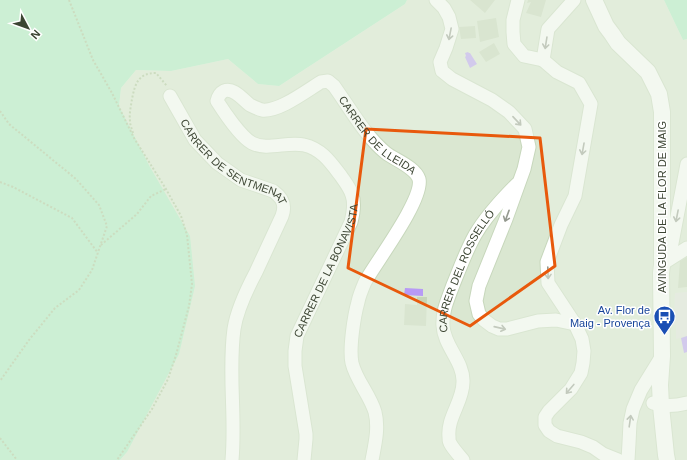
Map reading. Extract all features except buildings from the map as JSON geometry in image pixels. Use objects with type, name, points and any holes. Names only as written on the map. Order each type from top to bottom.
[{"type":"street","points":[[436,0],[449,16],[452,29],[440,62],[442,71],[452,79],[492,100],[509,112],[525,129],[529,147],[521,179],[479,286],[476,301],[479,314],[484,320],[499,329],[507,329],[538,321],[556,320],[575,324]]},
{"type":"street","points":[[518,0],[513,20],[514,44],[524,56],[543,60],[557,72],[579,83],[591,104],[576,196],[561,225],[547,262],[548,283],[575,324],[582,338],[584,351],[583,363],[581,373],[571,389],[548,411],[545,417],[545,425],[549,431],[557,436],[581,442],[618,460]]},
{"type":"street","points":[[543,60],[548,29],[574,0]]},
{"type":"street","name":"AVINGUDA DE LA FLOR DE MAIG","points":[[588,0],[595,23],[601,36],[621,59],[633,68],[641,79],[649,97],[652,113],[654,228],[656,247],[662,264],[662,356],[655,442],[660,460]]},
{"type":"street","name":"AVINGUDA DE LA FLOR DE MAIG","points":[[594,0],[606,26],[618,43],[648,72],[659,94],[662,112],[662,264],[653,369],[657,405],[667,460]]},
{"type":"street","name":"CARRER DE LLEIDA","points":[[220,93],[229,90],[234,92],[255,108],[270,110],[282,106],[321,82],[328,81],[334,86],[376,145],[387,154],[411,168],[419,179],[419,187],[412,207],[365,282],[357,304],[351,354],[352,363],[356,374],[375,411],[377,426],[372,460]]},
{"type":"street","name":"CARRER DE LA BONAVISTA","points":[[220,93],[217,101],[241,133],[253,144],[268,146],[296,144],[305,145],[312,148],[329,160],[346,183],[352,195],[354,206],[351,222],[297,336],[295,366],[306,434],[304,460]]},
{"type":"street","name":"CARRER DE SENTMENAT","points":[[170,96],[195,140],[217,163],[240,180],[278,194],[284,204],[282,216],[250,284],[238,313],[234,328],[232,368],[232,460]]},
{"type":"street","points":[[662,264],[687,164]]},
{"type":"street","name":"CARRER DEL ROSSELLÓ","points":[[463,460],[449,443],[448,429],[464,382],[456,358],[444,333],[443,314],[462,262],[474,236],[493,209],[521,179]]},
{"type":"street","points":[[662,264],[687,248]]},
{"type":"street","points":[[628,460],[630,423],[633,409],[641,390],[662,356]]},
{"type":"street","points":[[657,405],[680,405],[687,403]]},
{"type":"path","points":[[69,0],[93,60],[112,93],[134,138],[181,216],[187,234],[192,284],[189,306],[176,355],[168,379],[152,409],[117,460]]},
{"type":"path","points":[[134,138],[130,121],[130,112],[135,84],[140,78],[149,73],[156,73],[166,84],[170,96]]},
{"type":"path","points":[[0,111],[10,124],[76,179],[99,205],[107,226],[92,270],[80,290],[55,308],[0,381]]},
{"type":"path","points":[[0,182],[13,187],[72,218],[98,253]]},
{"type":"path","points":[[101,245],[138,214],[151,196],[166,189]]},
{"type":"path","points":[[0,438],[17,460]]},
{"type":"highlighted area","points":[[366,129],[540,138],[555,266],[470,326],[348,268]]},
{"type":"shaded area","points":[[407,0],[664,0],[683,40],[687,39],[687,460],[120,460],[127,452],[150,167],[119,106],[121,88],[136,70],[171,71],[228,59],[258,84],[279,86],[405,4]]},
{"type":"shaded area","points":[[468,52],[477,64],[470,68],[465,57],[465,53]]},
{"type":"shaded area","points":[[405,288],[423,289],[423,296],[404,295]]},
{"type":"shaded area","points":[[687,292],[687,336],[676,339],[676,325],[665,326],[664,318],[674,316],[675,293]]},
{"type":"shaded area","points":[[687,336],[687,352],[684,353],[681,338]]},
{"type":"green space","points":[[0,0],[407,0],[405,4],[279,86],[258,84],[228,59],[171,71],[136,70],[121,88],[119,106],[150,167],[190,236],[195,286],[179,354],[127,452],[120,460],[0,460]]},
{"type":"green space","points":[[664,0],[687,0],[687,39],[683,40]]},
{"type":"place","name":"Av. Flor de Maig - Provença","points":[[665,336]]}]
